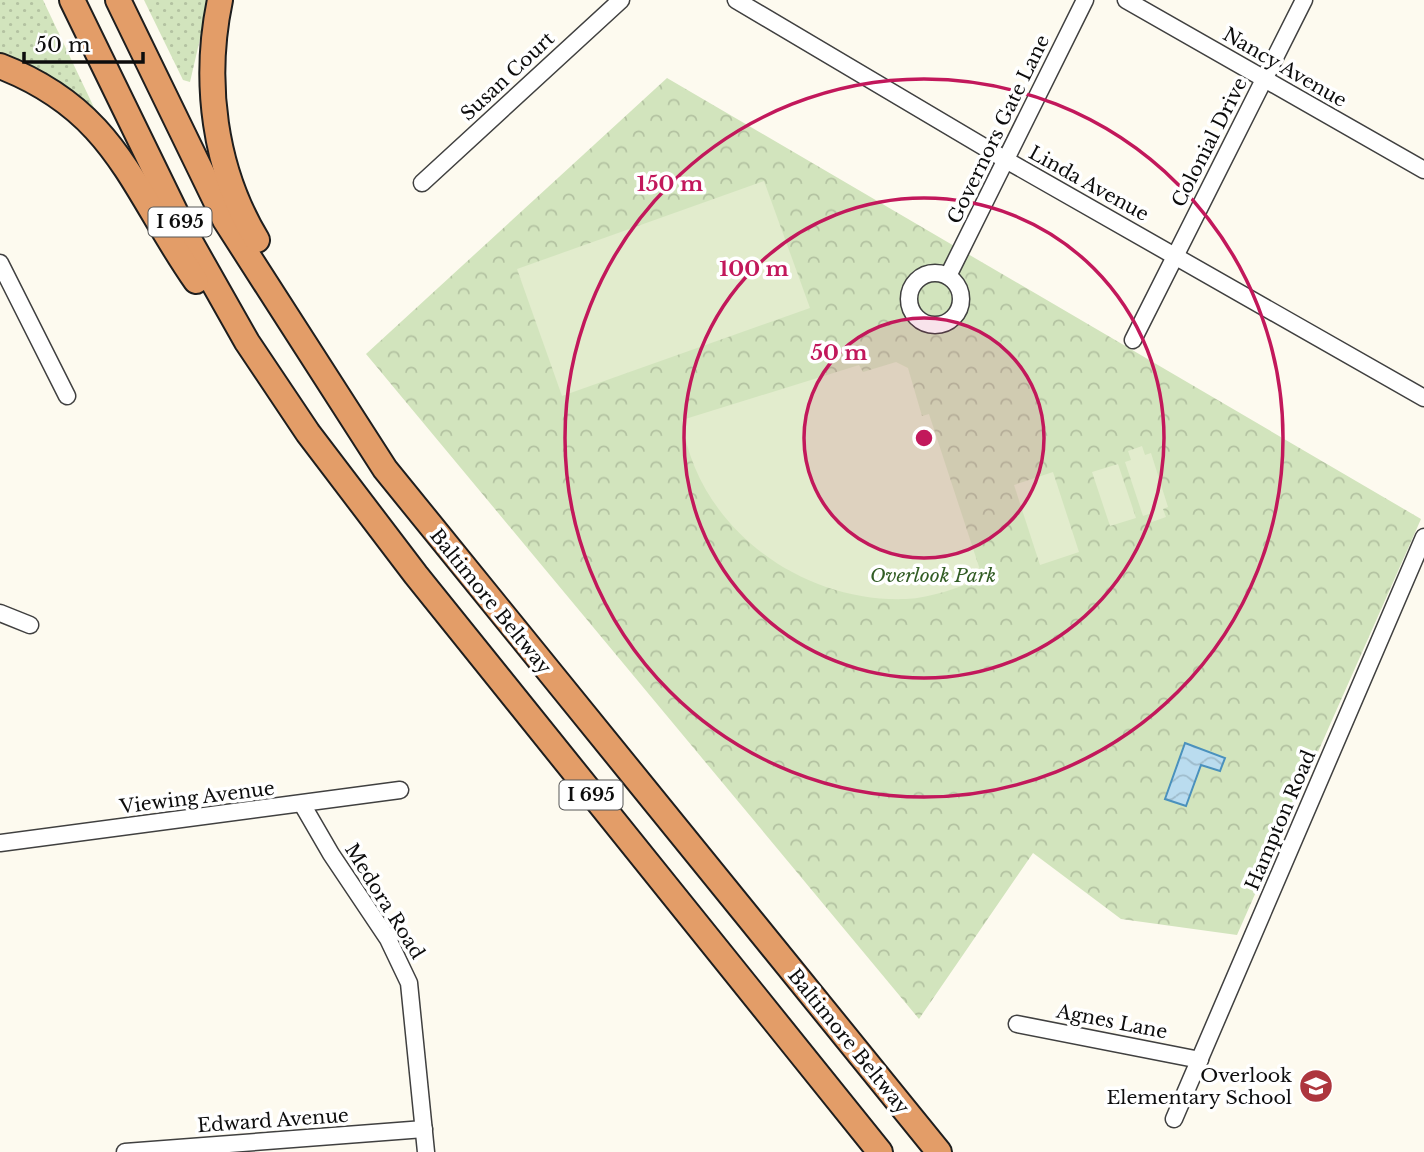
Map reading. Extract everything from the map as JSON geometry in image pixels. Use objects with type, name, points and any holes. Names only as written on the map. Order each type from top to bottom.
[{"type":"highway","name":"I 695","points":[[72,0],[187,236],[247,342],[308,433],[408,565],[880,1152]]},
{"type":"highway","name":"Baltimore Beltway","points":[[118,0],[225,220],[385,468],[449,551],[939,1152]]},
{"type":"highway","points":[[220,0],[212,36],[211,71],[222,158],[241,213],[319,343],[320,367]]},
{"type":"highway","points":[[0,66],[55,92],[103,134],[177,254],[241,346],[308,433]]},
{"type":"street","name":"Susan Court","points":[[422,183],[621,0]]},
{"type":"street","name":"Linda Avenue","points":[[736,0],[1006,160],[1424,398]]},
{"type":"street","name":"Governors Gate Lane","points":[[948,276],[1086,0]]},
{"type":"street","name":"Nancy Avenue","points":[[1126,0],[1424,170]]},
{"type":"street","name":"Colonial Drive","points":[[1133,340],[1304,0]]},
{"type":"street","points":[[0,263],[67,396]]},
{"type":"street","name":"Hampton Road","points":[[1174,1119],[1424,537]]},
{"type":"street","points":[[0,613],[30,625]]},
{"type":"street","name":"Viewing Avenue","points":[[0,844],[400,790]]},
{"type":"street","name":"Medora Road","points":[[302,804],[331,855],[388,939],[409,983],[426,1152]]},
{"type":"street","name":"Agnes Lane","points":[[1017,1024],[1200,1059]]},
{"type":"street","name":"Edward Avenue","points":[[125,1152],[424,1129]]},
{"type":"green space","points":[[0,0],[43,0],[98,116],[0,57]]},
{"type":"green space","points":[[144,0],[209,0],[190,82],[183,80]]},
{"type":"green space","name":"Overlook Park","points":[[667,78],[1421,519],[1237,935],[1121,919],[1033,853],[919,1019],[366,354]]},
{"type":"green space","points":[[764,181],[810,308],[562,396],[517,269]]},
{"type":"green space","points":[[896,362],[908,368],[922,416],[929,414],[983,579],[935,594],[906,599],[867,597],[828,588],[792,572],[760,551],[731,524],[708,493],[691,458],[682,420],[859,365],[863,372]]},
{"type":"green space","points":[[1142,446],[1145,455],[1151,453],[1168,507],[1163,509],[1166,517],[1152,522],[1149,514],[1143,516],[1125,462],[1131,460],[1128,451]]},
{"type":"green space","points":[[1118,464],[1136,518],[1110,526],[1092,472]]},
{"type":"green space","points":[[1053,472],[1079,552],[1040,565],[1014,485]]},
{"type":"water","points":[[1185,743],[1225,758],[1220,771],[1201,765],[1186,806],[1165,799]]},
{"type":"place","name":"Overlook Elementary School","points":[[1316,1086]]}]
